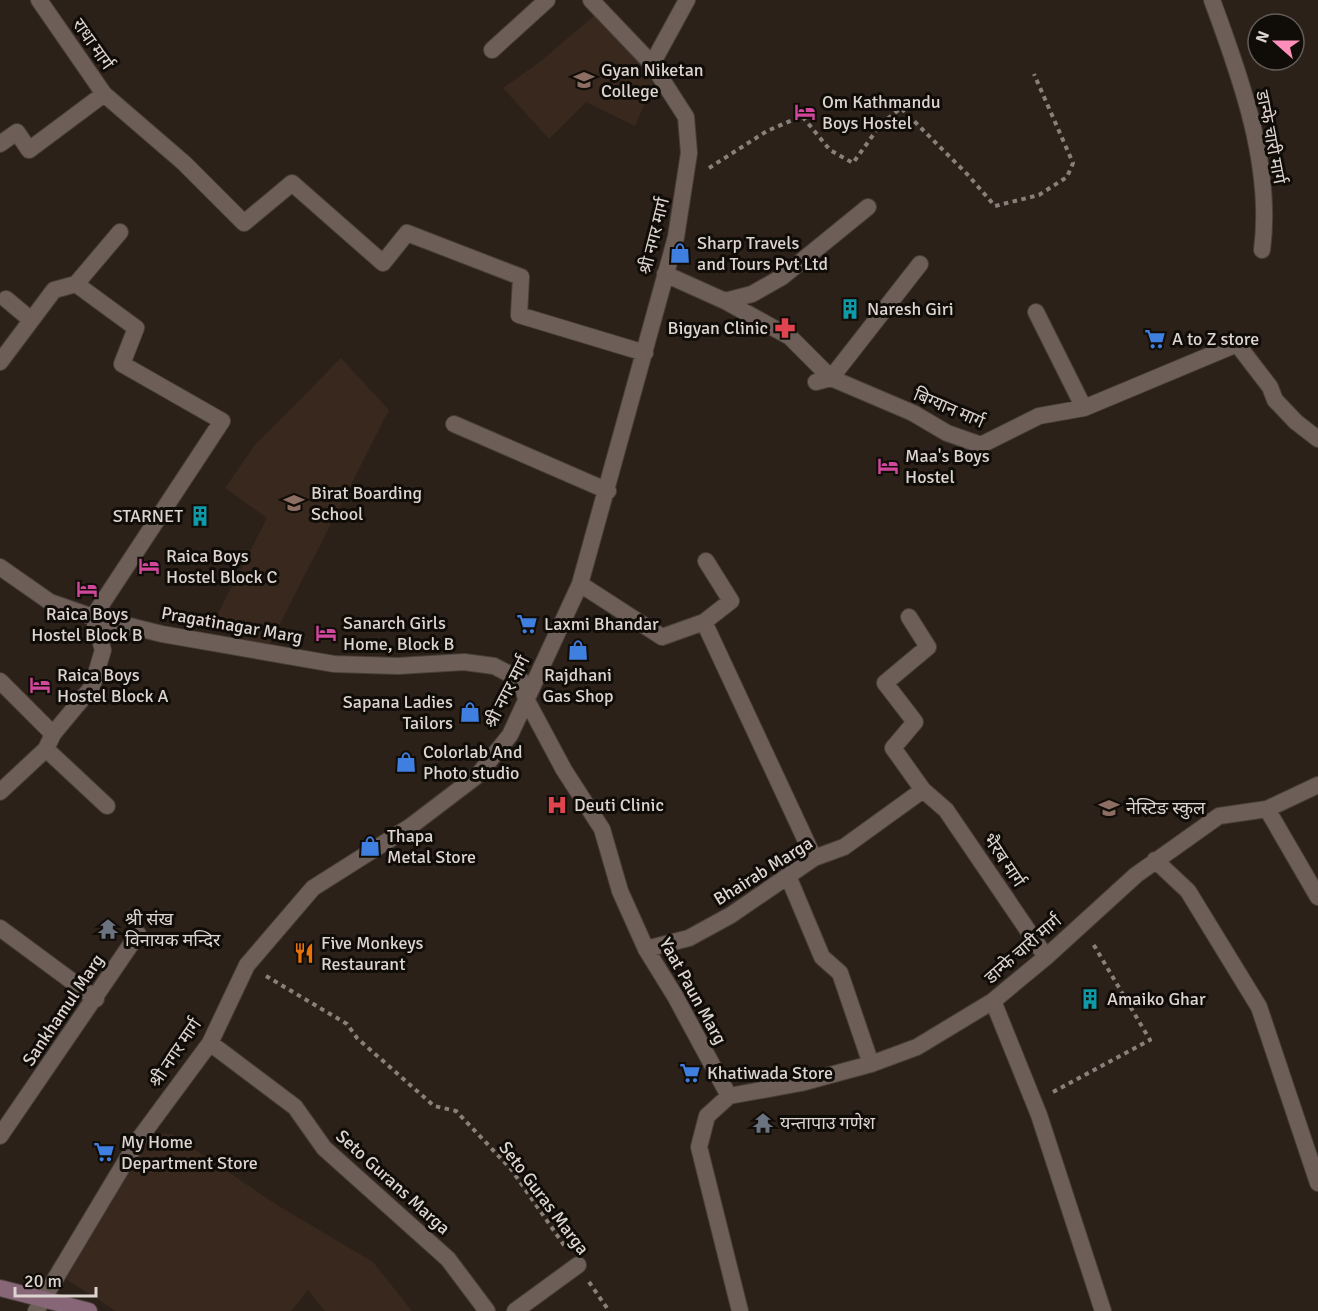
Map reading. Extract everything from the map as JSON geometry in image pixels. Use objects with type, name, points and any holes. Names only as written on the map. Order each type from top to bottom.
[{"type":"main road","points":[[0,1288],[39,1306],[89,1311]]},
{"type":"street","name":"राधा मार्ग","points":[[39,0],[104,94],[184,163],[244,223],[292,183],[383,263],[407,233],[521,277],[519,315],[645,353]]},
{"type":"street","points":[[492,50],[547,0]]},
{"type":"street","name":"श्री नगर मार्ग","points":[[39,1306],[139,1139],[210,1043],[247,965],[313,888],[411,825],[478,775],[510,735],[580,584],[608,491],[676,237],[687,180],[689,153],[686,117],[652,64],[591,0]]},
{"type":"street","points":[[652,64],[687,0]]},
{"type":"street","name":"डान्फे चारी मार्ग","points":[[1212,0],[1252,125],[1266,222],[1262,250]]},
{"type":"street","points":[[0,144],[17,132],[30,150],[104,94]]},
{"type":"street","points":[[725,301],[752,294],[782,277],[868,207]]},
{"type":"street","points":[[0,362],[30,319],[54,290],[76,284],[120,232]]},
{"type":"street","points":[[823,380],[920,264]]},
{"type":"street","name":"बिग्यान मार्ग","points":[[665,274],[725,301],[790,337],[823,380],[913,413],[947,433],[981,445],[1039,416],[1084,408],[1237,344],[1270,387],[1275,400],[1296,422],[1318,440]]},
{"type":"street","points":[[0,792],[49,741],[92,687],[103,650],[93,617],[222,421],[122,364],[136,328],[76,284]]},
{"type":"street","points":[[6,299],[30,319]]},
{"type":"street","points":[[1036,312],[1084,408]]},
{"type":"street","points":[[454,424],[608,491]]},
{"type":"street","points":[[580,584],[662,637],[735,608],[706,561]]},
{"type":"street","name":"Pragatinagar Marg","points":[[0,567],[50,602],[93,617],[162,634],[334,664],[398,666],[464,662],[494,666],[521,680],[526,699]]},
{"type":"street","name":"भैरब मार्ग","points":[[909,617],[928,647],[885,683],[915,722],[893,748],[923,790],[946,810],[1046,957]]},
{"type":"street","points":[[704,622],[814,858]]},
{"type":"street","points":[[0,681],[107,806]]},
{"type":"street","name":"Yaat Paun Marg","points":[[526,699],[564,770],[602,829],[620,891],[646,949],[729,1096]]},
{"type":"street","name":"डान्फे चारी मार्ग","points":[[729,1096],[801,1083],[871,1064],[917,1047],[993,1001],[1155,860],[1219,816],[1267,809],[1318,785]]},
{"type":"street","name":"Bhairab Marga","points":[[646,949],[689,938],[731,915],[814,858],[844,847],[923,790]]},
{"type":"street","points":[[1267,809],[1318,897]]},
{"type":"street","points":[[1155,860],[1188,891],[1259,1007],[1318,1183]]},
{"type":"street","points":[[788,876],[822,957],[840,973],[871,1064]]},
{"type":"street","points":[[0,928],[96,999]]},
{"type":"street","name":"Sankhamul Marg","points":[[0,1137],[96,999],[138,934]]},
{"type":"street","points":[[993,1001],[1034,1103],[1103,1311]]},
{"type":"street","name":"Seto Gurans Marga","points":[[210,1043],[295,1107],[324,1148],[448,1259],[488,1311]]},
{"type":"street","points":[[729,1096],[707,1116],[699,1147],[740,1311]]},
{"type":"street","points":[[515,1311],[578,1265]]},
{"type":"path","points":[[687,180],[767,131],[802,116],[830,150],[853,163],[881,124],[902,108],[967,174],[994,206],[1039,195],[1067,177],[1073,163],[1034,74]]},
{"type":"path","points":[[1034,1103],[1150,1040],[1081,923]]},
{"type":"path","name":"Seto Guras Marga","points":[[247,965],[346,1024],[357,1038],[434,1106],[456,1111],[511,1169],[609,1311]]},
{"type":"shaded area","name":"Gyan Niketan College","points":[[596,14],[658,72],[635,126],[586,102],[549,139],[503,88],[541,61]]},
{"type":"shaded area","name":"Birat Boarding School","points":[[341,358],[389,410],[267,649],[213,623],[267,518],[225,488],[254,446]]},
{"type":"shaded area","points":[[152,1133],[172,1134],[277,1205],[373,1262],[412,1311],[325,1311],[308,1290],[291,1311],[116,1311],[66,1279]]},
{"type":"place","name":"Gyan Niketan College","points":[[584,80]]},
{"type":"place","name":"Om Kathmandu Boys Hostel","points":[[805,112]]},
{"type":"place","name":"Sharp Travels and Tours Pvt Ltd","points":[[680,253]]},
{"type":"place","name":"Naresh Giri","points":[[850,309]]},
{"type":"place","name":"Bigyan Clinic","points":[[785,328]]},
{"type":"place","name":"A to Z store","points":[[1155,339]]},
{"type":"place","name":"Maa's Boys Hostel","points":[[888,466]]},
{"type":"place","name":"Birat Boarding School","points":[[294,503]]},
{"type":"place","name":"STARNET","points":[[200,516]]},
{"type":"place","name":"Raica Boys Hostel Block C","points":[[149,566]]},
{"type":"place","name":"Raica Boys Hostel Block B","points":[[87,589]]},
{"type":"place","name":"Laxmi Bhandar","points":[[527,624]]},
{"type":"place","name":"Sanarch Girls Home, Block B","points":[[326,633]]},
{"type":"place","name":"Rajdhani Gas Shop","points":[[578,650]]},
{"type":"place","name":"Raica Boys Hostel Block A","points":[[40,685]]},
{"type":"place","name":"Sapana Ladies Tailors","points":[[470,712]]},
{"type":"place","name":"Colorlab And Photo studio","points":[[406,762]]},
{"type":"place","name":"Deuti Clinic","points":[[557,805]]},
{"type":"place","name":"नेस्टिङ स्कुल","points":[[1109,808]]},
{"type":"place","name":"Thapa Metal Store","points":[[370,846]]},
{"type":"place","name":"श्री संख विनायक मन्दिर","points":[[108,929]]},
{"type":"place","name":"Five Monkeys Restaurant","points":[[304,953]]},
{"type":"place","name":"Amaiko Ghar","points":[[1090,999]]},
{"type":"place","name":"Khatiwada Store","points":[[690,1073]]},
{"type":"place","name":"यन्तापाउ गणेश","points":[[763,1123]]},
{"type":"place","name":"My Home Department Store","points":[[104,1152]]}]
